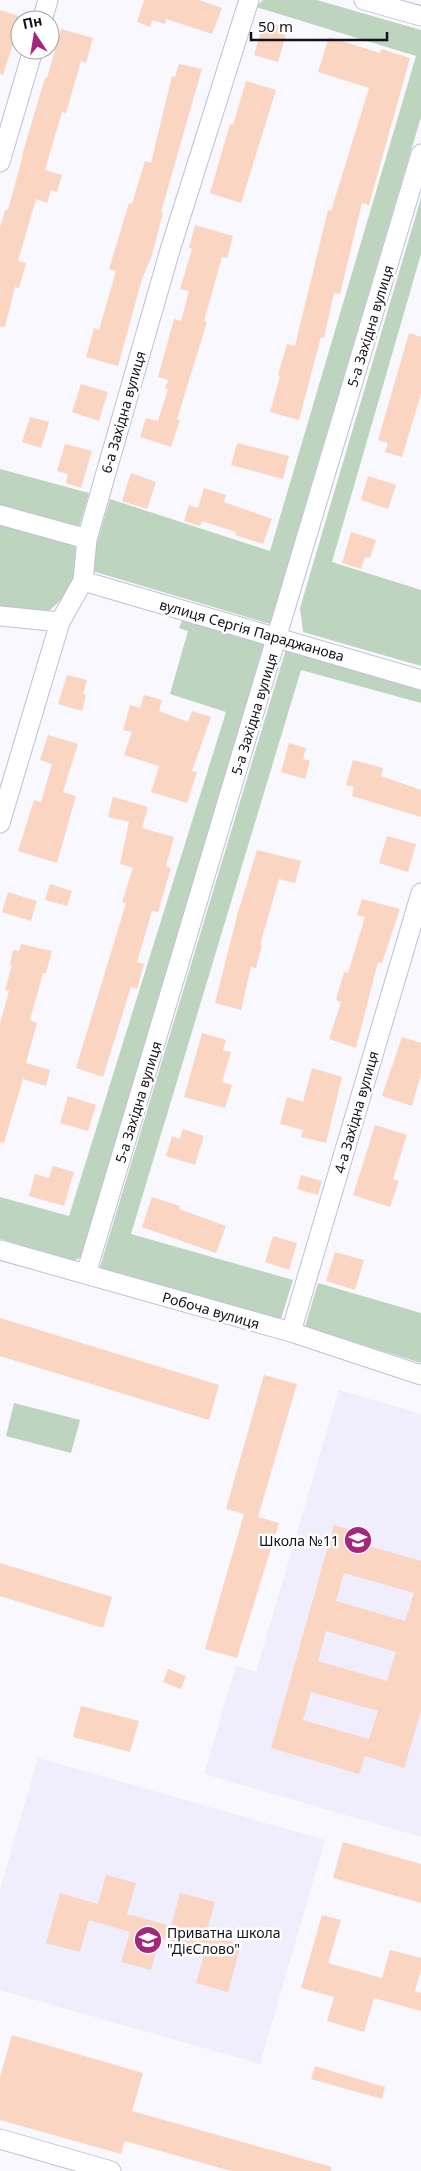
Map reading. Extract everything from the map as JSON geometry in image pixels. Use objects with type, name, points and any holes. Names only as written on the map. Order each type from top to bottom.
[{"type":"street","name":"6-а Західна вулиця","points":[[0,823],[60,622],[83,581],[87,539],[170,250],[249,0]]},
{"type":"street","points":[[364,0],[421,16]]},
{"type":"street","points":[[0,162],[30,60]]},
{"type":"street","name":"5-а Західна вулиця","points":[[86,1274],[278,638],[421,154]]},
{"type":"street","points":[[0,515],[87,539]]},
{"type":"street","name":"вулиця Сергія Параджанова","points":[[83,581],[421,680]]},
{"type":"street","points":[[0,616],[60,622]]},
{"type":"street","name":"4-а Західна вулиця","points":[[291,1332],[421,892]]},
{"type":"street","name":"Робоча вулиця","points":[[0,1250],[291,1332],[421,1375]]},
{"type":"street","points":[[0,2138],[111,2171]]},
{"type":"shaded area","name":"Школа №11","points":[[339,1390],[421,1414],[421,1837],[204,1774],[236,1666],[256,1672]]},
{"type":"shaded area","name":"Приватна школа \"ДієСлово\"","points":[[38,1758],[325,1840],[260,2064],[0,1990],[0,1890]]},
{"type":"green space","points":[[263,0],[317,0],[421,30],[421,117],[270,624],[89,570],[110,499],[270,551],[416,56],[256,7]]},
{"type":"green space","points":[[421,198],[421,254],[332,562],[421,590],[421,666],[303,632],[300,608]]},
{"type":"green space","points":[[0,469],[89,493],[78,531],[0,509]]},
{"type":"green space","points":[[0,522],[74,543],[78,564],[73,583],[61,600],[45,614],[0,609]]},
{"type":"green space","points":[[183,618],[266,642],[84,1256],[73,1261],[0,1239],[0,1197],[69,1216],[226,712],[170,694],[188,631],[179,628]]},
{"type":"green space","points":[[286,649],[421,688],[421,703],[301,670],[131,1234],[293,1280],[281,1319],[106,1275],[100,1267]]},
{"type":"green space","points":[[318,1283],[421,1313],[421,1363],[305,1327]]},
{"type":"green space","points":[[14,1403],[80,1420],[71,1453],[6,1436]]},
{"type":"building","points":[[144,0],[199,0],[222,8],[212,34],[166,19],[165,24],[152,20],[150,27],[137,22]]},
{"type":"building","points":[[0,10],[10,13],[10,54],[3,75],[0,74]]},
{"type":"building","points":[[264,21],[280,25],[277,33],[286,35],[278,62],[254,55]]},
{"type":"building","points":[[61,29],[93,38],[86,63],[81,61],[66,113],[62,112],[45,170],[62,175],[57,192],[51,190],[47,203],[36,199],[18,261],[26,263],[19,288],[15,287],[5,327],[0,326],[0,228],[5,210],[8,210],[45,78],[47,78],[52,60],[60,60]]},
{"type":"building","points":[[329,37],[380,53],[381,49],[410,58],[369,205],[362,203],[340,294],[334,293],[324,338],[321,337],[299,420],[270,412],[287,344],[295,346],[328,210],[331,211],[369,88],[318,72]]},
{"type":"building","points":[[179,64],[202,69],[161,212],[163,213],[152,255],[142,279],[118,366],[86,357],[94,328],[99,330],[116,271],[109,269],[129,203],[132,204],[145,161],[151,163],[172,76],[175,77]]},
{"type":"building","points":[[246,81],[276,90],[241,203],[210,193],[230,124],[233,125]]},
{"type":"building","points":[[195,225],[233,236],[227,258],[222,257],[204,321],[207,322],[177,419],[180,420],[171,447],[140,437],[146,418],[158,421],[168,389],[165,389],[168,380],[158,377],[174,319],[181,321],[189,291],[180,289],[192,249],[189,248]]},
{"type":"building","points":[[409,333],[421,337],[421,394],[402,457],[385,452],[388,443],[378,440]]},
{"type":"building","points":[[81,384],[108,392],[99,421],[72,412]]},
{"type":"building","points":[[30,417],[49,422],[41,448],[22,442]]},
{"type":"building","points":[[237,443],[289,456],[283,479],[231,465]]},
{"type":"building","points":[[65,444],[92,451],[81,488],[66,483],[68,474],[57,471]]},
{"type":"building","points":[[131,473],[156,482],[147,509],[122,501]]},
{"type":"building","points":[[368,476],[396,485],[388,509],[361,500]]},
{"type":"building","points":[[204,488],[226,495],[224,502],[272,519],[263,544],[235,535],[236,532],[202,521],[200,526],[184,521],[189,505],[198,508]]},
{"type":"building","points":[[351,532],[376,540],[370,558],[365,557],[361,569],[342,563]]},
{"type":"building","points":[[67,675],[87,680],[83,694],[86,695],[82,711],[58,704]]},
{"type":"building","points":[[144,695],[162,700],[159,711],[188,722],[192,711],[211,717],[192,771],[197,772],[187,803],[151,792],[159,766],[124,755],[132,732],[123,730],[130,705],[140,708]]},
{"type":"building","points":[[48,735],[78,744],[63,792],[76,796],[57,863],[18,851],[34,800],[41,802],[52,764],[40,760]]},
{"type":"building","points":[[289,743],[306,748],[303,759],[310,761],[305,779],[281,772]]},
{"type":"building","points":[[353,760],[383,768],[381,776],[421,790],[421,817],[352,796],[354,787],[346,785]]},
{"type":"building","points":[[113,797],[148,807],[142,828],[174,837],[166,866],[171,868],[158,912],[152,911],[137,962],[144,964],[137,989],[131,987],[103,1077],[76,1068],[126,903],[122,902],[133,868],[120,864],[129,822],[108,817]]},
{"type":"building","points":[[387,836],[416,844],[408,872],[379,863]]},
{"type":"building","points":[[257,850],[301,861],[295,883],[279,879],[260,945],[262,945],[256,968],[251,967],[241,1010],[215,1003],[237,916]]},
{"type":"building","points":[[50,884],[72,891],[67,906],[45,900]]},
{"type":"building","points":[[8,892],[37,901],[31,921],[2,912]]},
{"type":"building","points":[[362,899],[400,909],[382,963],[378,962],[356,1048],[329,1039],[341,1002],[336,1000],[344,972],[348,973],[365,917],[357,915]]},
{"type":"building","points":[[21,944],[52,951],[46,973],[43,973],[30,1020],[37,1023],[26,1063],[50,1070],[46,1086],[23,1079],[4,1143],[0,1142],[0,1024],[9,991],[5,990],[12,965],[10,965],[13,950],[19,951]]},
{"type":"building","points":[[202,1033],[226,1040],[223,1050],[231,1052],[222,1082],[232,1085],[225,1108],[184,1097]]},
{"type":"building","points":[[402,1037],[421,1043],[421,1074],[412,1106],[382,1096]]},
{"type":"building","points":[[312,1068],[342,1077],[326,1143],[301,1137],[303,1130],[280,1124],[287,1097],[303,1102]]},
{"type":"building","points":[[68,1096],[96,1105],[88,1131],[60,1123]]},
{"type":"building","points":[[375,1125],[407,1135],[393,1179],[399,1181],[390,1207],[353,1195]]},
{"type":"building","points":[[183,1129],[204,1136],[195,1165],[166,1156],[172,1136],[180,1139]]},
{"type":"building","points":[[53,1166],[74,1172],[64,1206],[29,1196],[35,1174],[49,1178]]},
{"type":"building","points":[[301,1175],[322,1181],[318,1195],[297,1189]]},
{"type":"building","points":[[152,1197],[180,1206],[179,1209],[226,1226],[216,1253],[142,1227]]},
{"type":"building","points":[[273,1236],[297,1243],[289,1270],[265,1262]]},
{"type":"building","points":[[335,1252],[364,1260],[355,1290],[326,1281]]},
{"type":"building","points":[[0,1318],[219,1385],[209,1420],[0,1356]]},
{"type":"building","points":[[264,1375],[297,1384],[258,1517],[279,1523],[237,1658],[205,1649],[244,1514],[226,1509]]},
{"type":"building","points":[[334,1525],[355,1531],[352,1541],[421,1561],[421,1711],[404,1768],[365,1756],[359,1774],[271,1748]],"holes":[[[344,1573],[414,1593],[405,1621],[336,1601]],[[326,1631],[396,1652],[387,1681],[318,1661]],[[311,1692],[378,1711],[369,1739],[303,1720]]]},
{"type":"building","points":[[0,1563],[112,1597],[103,1628],[0,1596]]},
{"type":"building","points":[[168,1669],[186,1676],[181,1689],[163,1682]]},
{"type":"building","points":[[81,1706],[139,1721],[130,1752],[73,1737]]},
{"type":"building","points":[[343,1842],[421,1864],[421,1903],[333,1878]]},
{"type":"building","points":[[106,1875],[136,1883],[127,1914],[171,1926],[180,1893],[215,1902],[206,1934],[241,1944],[228,1992],[196,1983],[205,1951],[160,1938],[151,1970],[121,1962],[130,1932],[89,1920],[80,1952],[46,1943],[60,1893],[98,1904]]},
{"type":"building","points":[[322,1915],[341,1920],[328,1963],[382,1978],[390,1950],[421,1958],[421,1970],[415,1991],[421,1993],[421,2011],[374,1998],[364,2032],[327,2021],[334,1997],[301,1988]]},
{"type":"building","points":[[12,2035],[143,2073],[132,2111],[332,2167],[331,2171],[231,2171],[125,2141],[121,2154],[0,2120],[0,2077]]},
{"type":"building","points":[[315,2066],[385,2087],[382,2099],[311,2079]]},
{"type":"place","name":"Школа №11","points":[[358,1540]]},
{"type":"place","name":"Приватна школа \"ДієСлово\"","points":[[148,1940]]}]
